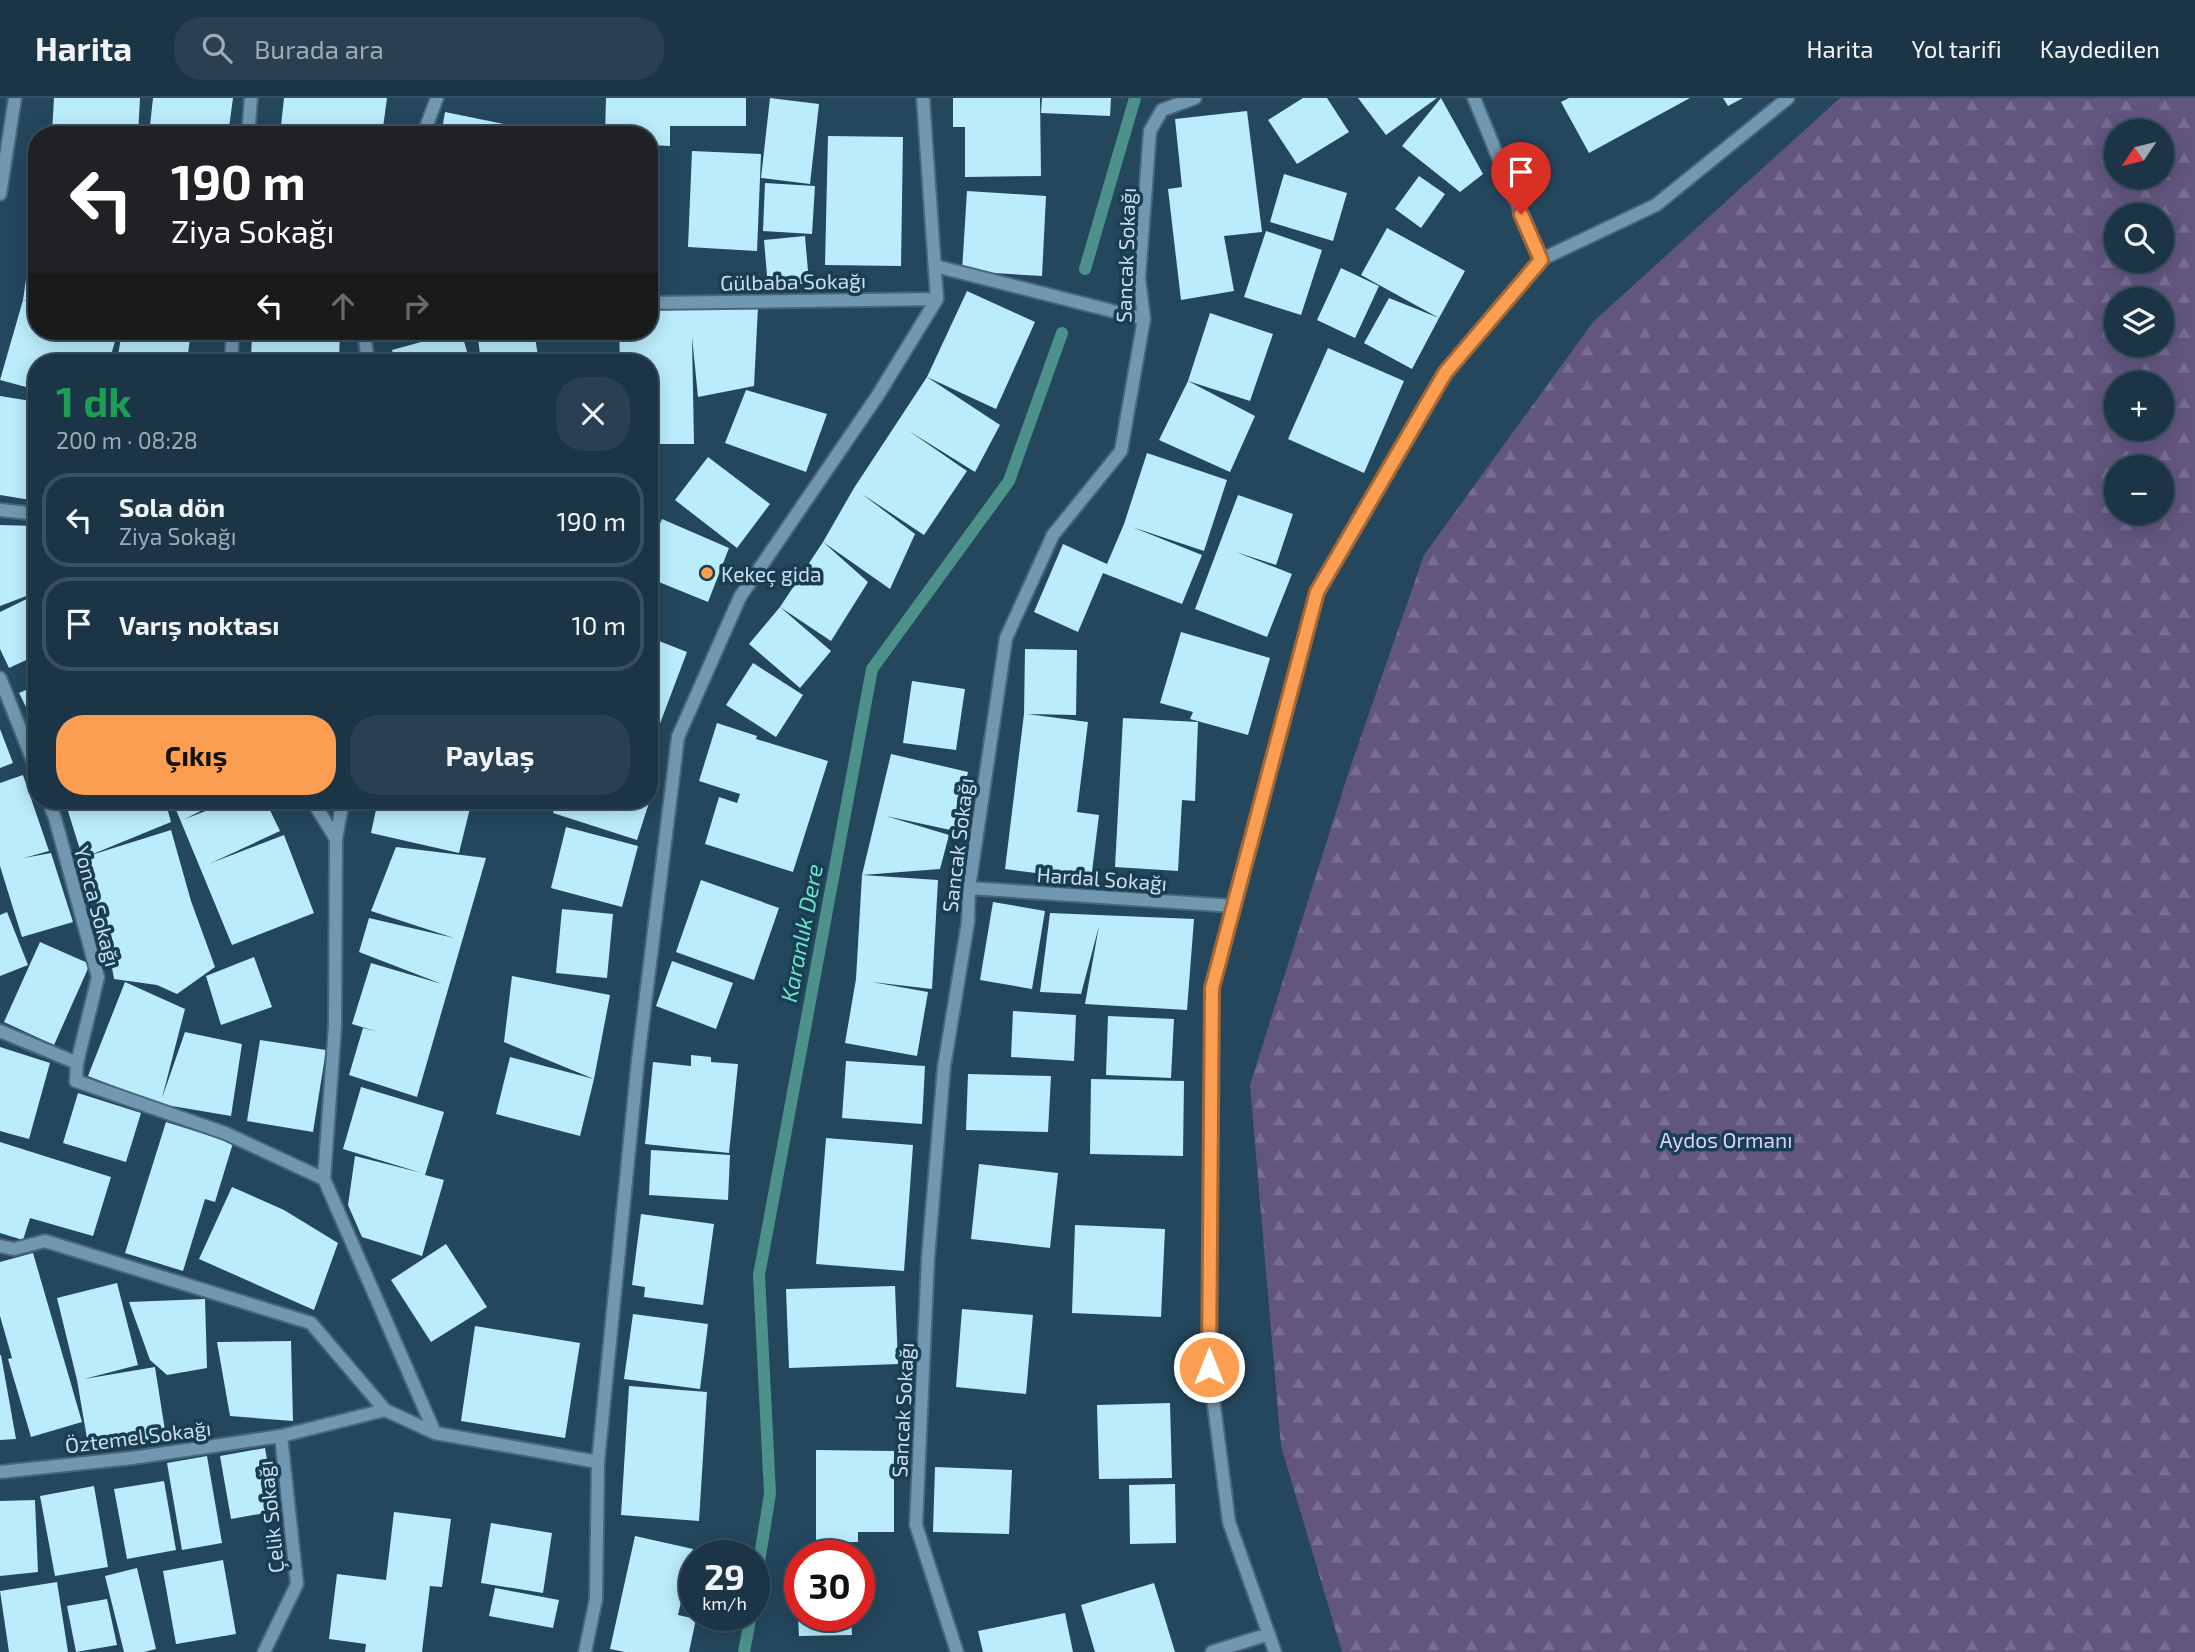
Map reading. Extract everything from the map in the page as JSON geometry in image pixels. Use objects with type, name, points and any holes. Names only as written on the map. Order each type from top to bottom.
[{"type":"street","points":[[0,194],[15,98]]},
{"type":"street","points":[[249,126],[251,98]]},
{"type":"street","points":[[426,126],[437,98]]},
{"type":"street","points":[[586,1652],[596,1599],[598,1462],[638,1060],[678,737],[740,597],[878,395],[937,299],[923,98]]},
{"type":"street","name":"Sancak Sokağı","points":[[957,1652],[916,1525],[928,1258],[943,1081],[968,922],[969,888],[1006,638],[1053,535],[1121,451],[1144,319],[1139,278],[1150,131],[1162,110],[1195,98]]},
{"type":"street","points":[[1474,98],[1541,260]]},
{"type":"street","points":[[1275,1652],[1229,1522],[1209,1367],[1212,988],[1317,592],[1445,373],[1541,260],[1656,205],[1788,98]]},
{"type":"street","points":[[934,266],[1144,319]]},
{"type":"street","name":"Gülbaba Sokağı","points":[[658,303],[937,299]]},
{"type":"street","points":[[0,510],[28,513]]},
{"type":"street","points":[[0,678],[28,748]]},
{"type":"street","name":"Yonca Sokağı","points":[[52,809],[99,977],[77,1063]]},
{"type":"street","points":[[318,809],[337,839]]},
{"type":"street","points":[[342,809],[337,839],[335,1026],[324,1179],[435,1433]]},
{"type":"street","name":"Hardal Sokağı","points":[[969,888],[1233,905]]},
{"type":"street","points":[[0,1031],[77,1063],[76,1081],[225,1133],[324,1179]]},
{"type":"street","points":[[0,1246],[14,1249],[46,1241],[311,1323],[385,1410],[435,1433],[598,1462]]},
{"type":"street","name":"Çelik Sokağı","points":[[264,1652],[297,1584],[281,1436],[385,1410]]},
{"type":"street","name":"Öztemel Sokağı","points":[[0,1472],[132,1458],[281,1436]]},
{"type":"street","points":[[1212,1652],[1269,1634]]},
{"type":"green space","name":"Aydos Ormanı","points":[[1840,98],[2195,98],[2195,1652],[1342,1652],[1281,1446],[1250,1085],[1348,774],[1424,555],[1593,322]]},
{"type":"building","points":[[54,98],[140,98],[138,126],[52,126]]},
{"type":"building","points":[[153,98],[233,98],[229,126],[150,126]]},
{"type":"building","points":[[284,98],[387,98],[383,126],[281,126]]},
{"type":"building","points":[[606,98],[746,98],[746,126],[670,126],[670,146],[658,145],[658,126],[605,126]]},
{"type":"building","points":[[770,98],[819,104],[810,184],[761,178]]},
{"type":"building","points":[[953,98],[1040,98],[1041,176],[965,177],[965,127],[953,127]]},
{"type":"building","points":[[1042,98],[1111,98],[1110,116],[1041,113]]},
{"type":"building","points":[[1303,98],[1327,98],[1349,132],[1297,164],[1268,120]]},
{"type":"building","points":[[1358,98],[1437,98],[1386,135]]},
{"type":"building","points":[[1441,98],[1483,174],[1460,192],[1402,146]]},
{"type":"building","points":[[1569,98],[1690,98],[1589,153],[1561,102]]},
{"type":"building","points":[[1723,98],[1743,98],[1728,106]]},
{"type":"building","points":[[1247,111],[1262,232],[1224,236],[1234,291],[1181,300],[1168,189],[1182,187],[1175,119]]},
{"type":"building","points":[[445,112],[513,126],[443,126]]},
{"type":"building","points":[[828,136],[903,137],[901,266],[825,265]]},
{"type":"building","points":[[692,151],[761,154],[757,251],[688,247]]},
{"type":"building","points":[[1284,174],[1347,193],[1333,241],[1270,222]]},
{"type":"building","points":[[1419,176],[1445,194],[1421,228],[1395,209]]},
{"type":"building","points":[[765,183],[815,186],[812,234],[763,231]]},
{"type":"building","points":[[967,191],[1046,196],[1042,276],[962,271]]},
{"type":"building","points":[[1387,228],[1465,271],[1439,318],[1361,275]]},
{"type":"building","points":[[1266,231],[1322,250],[1301,315],[1244,297]]},
{"type":"building","points":[[805,236],[809,283],[768,287],[764,240]]},
{"type":"building","points":[[28,266],[28,301],[23,300]]},
{"type":"building","points":[[1341,268],[1379,286],[1355,338],[1317,320]]},
{"type":"building","points":[[967,291],[1035,322],[996,409],[927,377]]},
{"type":"building","points":[[1389,298],[1439,318],[1412,369],[1364,343]]},
{"type":"building","points":[[23,300],[28,301],[28,340],[115,340],[111,354],[28,354],[28,388],[0,380]]},
{"type":"building","points":[[658,306],[758,307],[754,386],[698,397],[692,337],[694,444],[658,444],[658,354],[620,354],[619,340],[658,340]]},
{"type":"building","points":[[1210,313],[1273,334],[1250,401],[1188,381]]},
{"type":"building","points":[[121,340],[190,340],[188,354],[118,354]]},
{"type":"building","points":[[252,340],[340,340],[339,354],[251,354]]},
{"type":"building","points":[[428,340],[464,340],[468,354],[393,354],[392,350]]},
{"type":"building","points":[[478,340],[535,340],[538,354],[480,354]]},
{"type":"building","points":[[1328,348],[1404,381],[1364,473],[1288,439]]},
{"type":"building","points":[[927,377],[1000,425],[975,472],[909,431],[967,471],[924,535],[862,494],[915,534],[890,589],[823,542],[854,488]]},
{"type":"building","points":[[1188,381],[1255,416],[1230,472],[1159,440]]},
{"type":"building","points":[[746,390],[827,414],[806,472],[725,443]]},
{"type":"building","points":[[0,396],[28,401],[28,500],[0,495]]},
{"type":"building","points":[[1147,453],[1227,480],[1204,551],[1132,527],[1202,555],[1182,604],[1103,573],[1078,632],[1034,612],[1063,544],[1107,564],[1124,524]]},
{"type":"building","points":[[708,457],[770,504],[737,548],[675,500]]},
{"type":"building","points":[[1238,495],[1293,514],[1276,565],[1236,552],[1292,574],[1267,637],[1195,609]]},
{"type":"building","points":[[662,519],[729,548],[708,602],[658,582],[658,529]]},
{"type":"building","points":[[0,525],[28,526],[28,595],[0,606]]},
{"type":"building","points":[[823,542],[868,582],[831,641],[780,607]]},
{"type":"building","points":[[28,598],[28,659],[9,668],[0,649],[0,612]]},
{"type":"building","points":[[780,607],[831,651],[800,688],[749,644]]},
{"type":"building","points":[[1181,632],[1270,658],[1248,735],[1190,719],[1193,712],[1160,703]]},
{"type":"building","points":[[658,641],[687,652],[658,729],[658,719],[660,720]]},
{"type":"building","points":[[1025,649],[1077,650],[1076,715],[1027,714],[1088,722],[1077,812],[1099,815],[1091,880],[1005,869],[1024,714]]},
{"type":"building","points":[[753,663],[803,695],[776,737],[726,705]]},
{"type":"building","points":[[912,681],[965,689],[956,750],[903,743]]},
{"type":"building","points":[[28,689],[28,711],[19,693]]},
{"type":"building","points":[[1123,718],[1198,722],[1195,801],[1182,800],[1178,871],[1115,867]]},
{"type":"building","points":[[717,723],[757,736],[756,739],[828,761],[793,872],[705,844],[719,797],[737,803],[740,794],[699,781]]},
{"type":"building","points":[[0,729],[13,763],[0,768]]},
{"type":"building","points":[[891,754],[968,772],[955,831],[886,816],[949,835],[940,869],[862,875]]},
{"type":"building","points":[[23,775],[28,790],[28,809],[35,809],[49,851],[24,858],[51,853],[73,922],[22,937],[0,866],[0,783]]},
{"type":"building","points":[[67,809],[167,809],[171,822],[88,856],[171,830],[191,901],[215,967],[177,994],[157,985],[114,979],[106,933]]},
{"type":"building","points":[[176,809],[204,809],[185,819],[211,809],[269,809],[280,831],[211,863],[284,835],[314,913],[232,945]]},
{"type":"building","points":[[376,809],[470,809],[459,853],[371,833]]},
{"type":"building","points":[[554,809],[647,809],[637,840],[553,813]]},
{"type":"building","points":[[566,827],[638,846],[622,907],[551,888]]},
{"type":"building","points":[[396,847],[486,858],[417,1097],[349,1075],[363,1028],[378,1032],[352,1024],[371,963],[442,984],[359,952],[369,918],[454,938],[371,911]]},
{"type":"building","points":[[862,875],[938,880],[932,989],[872,982],[928,992],[917,1056],[845,1043],[856,979]]},
{"type":"building","points":[[701,880],[779,908],[754,980],[676,952]]},
{"type":"building","points":[[993,902],[1045,911],[1032,989],[980,980]]},
{"type":"building","points":[[562,909],[613,914],[607,978],[556,973]]},
{"type":"building","points":[[7,912],[28,965],[0,976],[0,915]]},
{"type":"building","points":[[1050,913],[1194,919],[1187,1010],[1085,1004],[1099,926],[1081,994],[1040,992]]},
{"type":"building","points":[[40,942],[90,964],[54,1045],[4,1022]]},
{"type":"building","points":[[254,957],[272,1007],[221,1025],[206,976]]},
{"type":"building","points":[[672,961],[733,983],[716,1029],[656,1006]]},
{"type":"building","points":[[512,976],[610,995],[594,1079],[504,1042]]},
{"type":"building","points":[[125,982],[185,1009],[162,1098],[185,1032],[242,1044],[231,1116],[160,1104],[88,1076]]},
{"type":"building","points":[[1013,1011],[1076,1015],[1074,1061],[1011,1057]]},
{"type":"building","points":[[1108,1016],[1174,1019],[1171,1078],[1106,1075]]},
{"type":"building","points":[[260,1040],[326,1050],[313,1132],[247,1121]]},
{"type":"building","points":[[0,1047],[50,1063],[29,1139],[0,1131]]},
{"type":"building","points":[[691,1055],[711,1057],[711,1062],[738,1064],[729,1153],[645,1144],[653,1062],[691,1066]]},
{"type":"building","points":[[510,1057],[594,1079],[580,1136],[496,1114]]},
{"type":"building","points":[[846,1061],[925,1066],[922,1124],[842,1118]]},
{"type":"building","points":[[968,1074],[1051,1076],[1048,1132],[966,1130]]},
{"type":"building","points":[[1091,1079],[1184,1081],[1183,1156],[1090,1154]]},
{"type":"building","points":[[361,1087],[444,1112],[425,1175],[444,1180],[422,1256],[362,1237],[348,1205],[355,1156],[422,1173],[343,1149]]},
{"type":"building","points":[[78,1093],[141,1113],[126,1162],[63,1143]]},
{"type":"building","points":[[166,1122],[233,1143],[215,1202],[205,1199],[183,1271],[125,1253]]},
{"type":"building","points":[[826,1138],[913,1145],[904,1271],[816,1264]]},
{"type":"building","points":[[0,1142],[111,1177],[93,1236],[30,1218],[23,1240],[0,1233]]},
{"type":"building","points":[[651,1150],[730,1155],[728,1200],[649,1195]]},
{"type":"building","points":[[979,1164],[1058,1173],[1050,1248],[971,1239]]},
{"type":"building","points":[[232,1187],[284,1210],[338,1243],[314,1310],[199,1259]]},
{"type":"building","points":[[641,1214],[714,1224],[703,1305],[644,1297],[645,1287],[632,1285]]},
{"type":"building","points":[[1075,1225],[1165,1229],[1161,1317],[1072,1313]]},
{"type":"building","points":[[446,1244],[487,1307],[431,1342],[391,1280]]},
{"type":"building","points":[[33,1253],[82,1422],[31,1437],[8,1359],[12,1358],[0,1316],[0,1262]]},
{"type":"building","points":[[117,1283],[138,1365],[84,1379],[155,1367],[166,1437],[89,1450],[77,1380],[57,1298]]},
{"type":"building","points":[[895,1286],[898,1364],[789,1368],[786,1289]]},
{"type":"building","points":[[205,1299],[207,1368],[167,1375],[150,1360],[129,1302]]},
{"type":"building","points":[[962,1309],[1033,1315],[1026,1394],[956,1387]]},
{"type":"building","points":[[633,1314],[708,1324],[700,1389],[624,1379]]},
{"type":"building","points":[[475,1326],[580,1343],[565,1438],[461,1421]]},
{"type":"building","points":[[291,1341],[293,1421],[230,1416],[217,1342]]},
{"type":"building","points":[[1,1355],[16,1439],[0,1440]]},
{"type":"building","points":[[629,1386],[707,1392],[699,1521],[621,1515]]},
{"type":"building","points":[[1170,1403],[1172,1478],[1099,1479],[1097,1405]]},
{"type":"building","points":[[265,1448],[276,1511],[231,1519],[220,1456]]},
{"type":"building","points":[[816,1450],[894,1451],[894,1532],[858,1532],[858,1540],[816,1540]]},
{"type":"building","points":[[207,1456],[222,1543],[182,1550],[167,1463]]},
{"type":"building","points":[[935,1467],[1012,1470],[1009,1534],[933,1532]]},
{"type":"building","points":[[164,1481],[176,1550],[127,1559],[114,1489]]},
{"type":"building","points":[[1175,1484],[1176,1543],[1130,1544],[1129,1485]]},
{"type":"building","points":[[94,1486],[108,1567],[55,1576],[40,1496]]},
{"type":"building","points":[[35,1500],[38,1572],[0,1576],[0,1501]]},
{"type":"building","points":[[394,1512],[451,1519],[442,1587],[430,1586],[422,1652],[365,1652],[366,1644],[329,1639],[337,1574],[386,1580]]},
{"type":"building","points":[[491,1523],[552,1533],[543,1593],[481,1583]]},
{"type":"building","points":[[635,1536],[679,1546],[679,1631],[693,1631],[689,1652],[625,1652],[610,1649]]},
{"type":"building","points":[[223,1560],[236,1634],[176,1644],[163,1571]]},
{"type":"building","points":[[137,1568],[156,1649],[124,1652],[105,1576]]},
{"type":"building","points":[[57,1582],[68,1652],[9,1652],[0,1591]]},
{"type":"building","points":[[1154,1583],[1175,1652],[1095,1652],[1081,1605]]},
{"type":"building","points":[[495,1588],[559,1600],[553,1628],[489,1616]]},
{"type":"building","points":[[107,1599],[117,1645],[76,1652],[67,1606]]},
{"type":"building","points":[[1065,1613],[1073,1652],[983,1652],[978,1631]]},
{"type":"building","points":[[799,1631],[852,1631],[852,1635],[799,1636]]},
{"type":"waterway","name":"Karanlık Dere","points":[[1085,269],[1135,98]]},
{"type":"waterway","name":"Karanlık Dere","points":[[763,1540],[770,1494],[759,1275],[872,669],[1009,481],[1062,333]]},
{"type":"waterway","name":"Karanlık Dere","points":[[744,1652],[748,1631]]},
{"type":"place","name":"Kekeç gida","points":[[707,573]]},
{"type":"route","points":[[1209,1367],[1212,988],[1317,592],[1445,373],[1541,260],[1521,214]]}]
